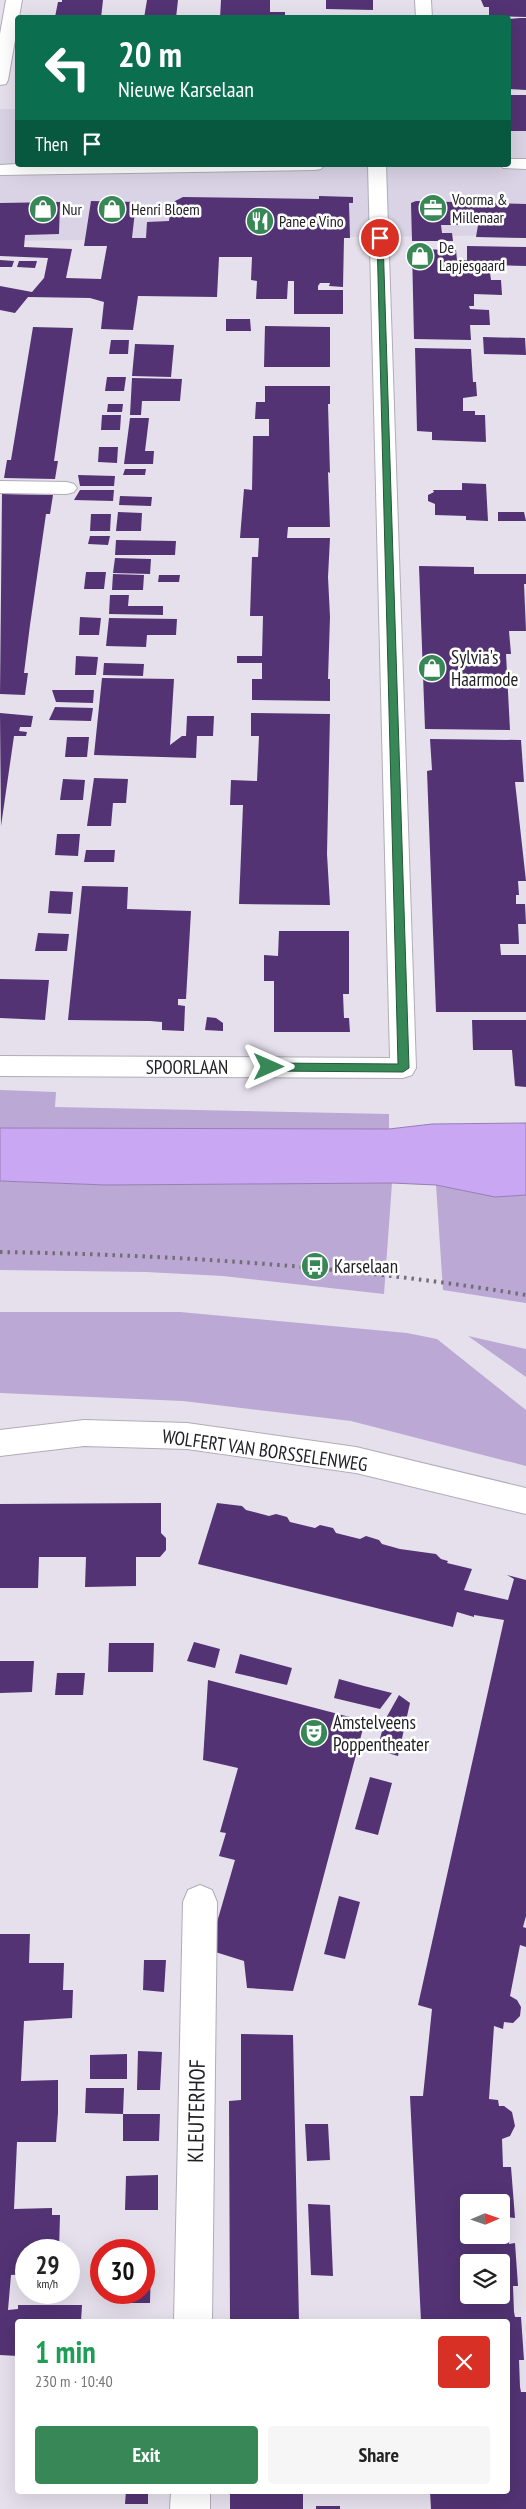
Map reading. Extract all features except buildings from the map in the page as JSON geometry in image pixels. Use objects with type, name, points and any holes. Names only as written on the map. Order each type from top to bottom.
[{"type":"street","points":[[0,80],[14,0]]},
{"type":"street","points":[[423,0],[424,15]]},
{"type":"street","points":[[511,164],[526,164]]},
{"type":"street","points":[[0,170],[189,167]]},
{"type":"street","name":"SPOORLAAN","points":[[0,1066],[403,1068],[377,167]]},
{"type":"street","points":[[0,486],[67,488]]},
{"type":"street","name":"WOLFERT VAN BORSSELENWEG","points":[[0,1443],[84,1433],[187,1436],[356,1460],[526,1501]]},
{"type":"street","name":"KLEUTERHOF","points":[[193,2319],[200,1902]]},
{"type":"street","points":[[190,2509],[191,2494]]},
{"type":"shaded area","points":[[0,109],[15,109],[15,167],[511,167],[511,112],[526,112],[526,235],[0,241]]},
{"type":"shaded area","points":[[0,1090],[56,1092],[55,1107],[389,1114],[389,1129],[0,1128]]},
{"type":"shaded area","points":[[526,1123],[526,1195],[495,1197],[436,1185],[392,1183],[106,1185],[0,1181],[0,1128],[389,1129],[432,1124]]},
{"type":"shaded area","points":[[0,1181],[106,1185],[392,1183],[384,1294],[223,1276],[146,1272],[0,1270]]},
{"type":"shaded area","points":[[436,1185],[495,1197],[526,1195],[526,1303],[443,1290]]},
{"type":"shaded area","points":[[0,1312],[180,1312],[407,1333],[437,1339],[526,1410],[526,1466],[351,1421],[183,1401],[0,1393]]},
{"type":"shaded area","points":[[468,1336],[526,1349],[526,1377]]},
{"type":"railway","points":[[0,1252],[198,1259],[329,1269],[395,1276],[526,1295]]},
{"type":"place","name":"Voorma & Millenaar","points":[[433,208]]},
{"type":"place","name":"Nur","points":[[43,209]]},
{"type":"place","name":"Henri Bloem","points":[[112,209]]},
{"type":"place","name":"Pane e Vino","points":[[260,221]]},
{"type":"place","name":"De Lapjesgaard","points":[[420,256]]},
{"type":"place","name":"Sylvia's Haarmode","points":[[432,668]]},
{"type":"place","name":"Karselaan","points":[[315,1266]]},
{"type":"place","name":"Amstelveens Poppentheater","points":[[314,1733]]},
{"type":"route","points":[[269,1067],[403,1068],[380,238]]}]
